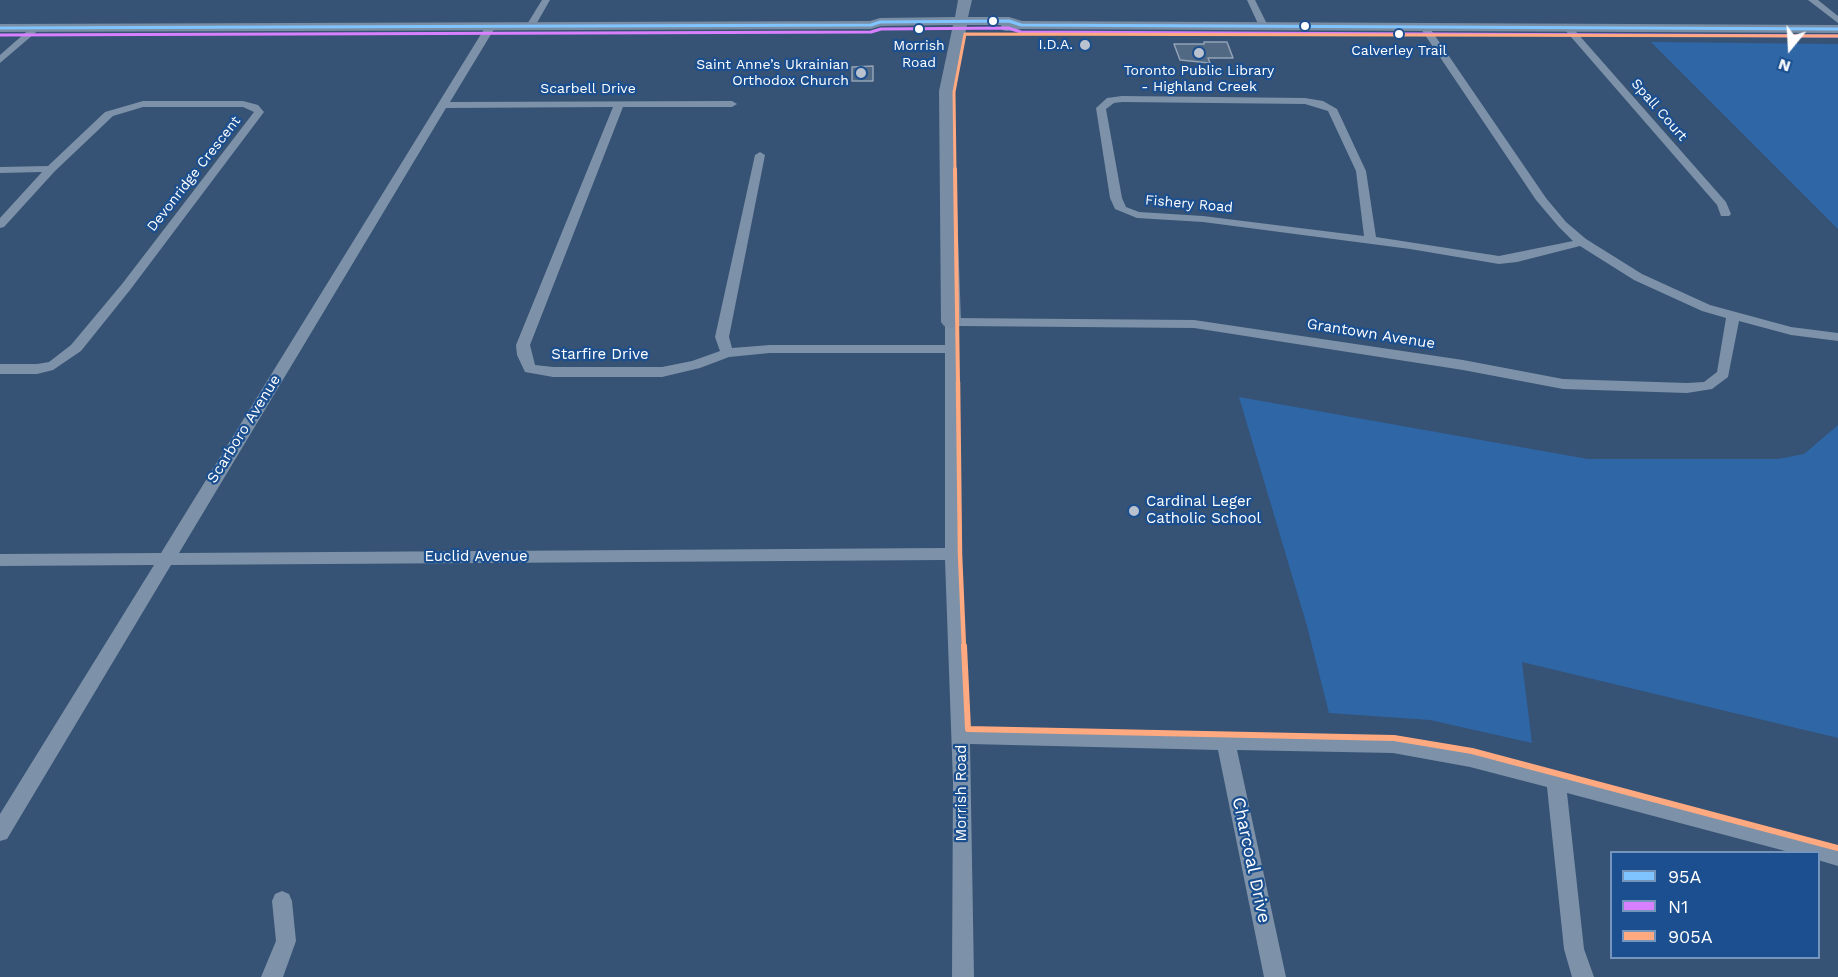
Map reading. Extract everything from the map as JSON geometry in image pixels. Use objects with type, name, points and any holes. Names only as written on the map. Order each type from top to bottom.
[{"type":"main road","name":"Morrish Road","points":[[951,322],[946,91],[965,0]]},
{"type":"main road","points":[[0,28],[871,24],[879,27],[960,24],[1838,29]]},
{"type":"street","points":[[531,26],[546,0]]},
{"type":"street","points":[[1251,0],[1263,26]]},
{"type":"street","points":[[1812,0],[1838,20]]},
{"type":"street","name":"Scarboro Avenue","points":[[0,832],[491,26]]},
{"type":"street","points":[[1424,26],[1542,200],[1562,224],[1582,242],[1607,260],[1669,293],[1733,316],[1791,331],[1838,337]]},
{"type":"street","name":"Spall Court","points":[[1568,27],[1722,204],[1725,214]]},
{"type":"street","points":[[0,60],[36,28]]},
{"type":"street","name":"Fishery Road","points":[[1371,240],[1360,171],[1355,155],[1332,109],[1305,100],[1122,99],[1111,100],[1101,108],[1116,198],[1121,208],[1137,215],[1203,219],[1371,240],[1499,260],[1582,242]]},
{"type":"street","name":"Devonridge Crescent","points":[[0,225],[51,169],[109,114],[131,106],[243,104],[254,107],[259,112],[126,287],[76,348],[53,365],[37,369],[0,369]]},
{"type":"street","name":"Scarbell Drive","points":[[443,105],[732,104]]},
{"type":"street","name":"Starfire Drive","points":[[619,105],[607,140],[523,345],[524,355],[530,369],[553,372],[651,372],[696,365],[727,353],[770,349],[951,349]]},
{"type":"street","points":[[727,353],[722,337],[760,155]]},
{"type":"street","points":[[0,170],[51,169]]},
{"type":"street","name":"Grantown Avenue","points":[[951,322],[1194,324],[1463,365],[1563,384],[1686,388],[1707,386],[1723,374],[1733,316]]},
{"type":"street","name":"Morrish Road","points":[[951,322],[953,554],[961,736],[963,977]]},
{"type":"street","name":"Euclid Avenue","points":[[0,560],[953,554]]},
{"type":"street","points":[[961,736],[1393,745],[1470,758],[1819,851]]},
{"type":"street","name":"Charcoal Drive","points":[[1226,743],[1275,977]]},
{"type":"street","points":[[1556,781],[1574,942],[1583,977]]},
{"type":"street","points":[[1820,851],[1838,856]]},
{"type":"street","points":[[272,977],[286,941],[282,901]]},
{"type":"shaded area","points":[[1651,42],[1838,44],[1838,229]]},
{"type":"shaded area","points":[[1239,397],[1588,459],[1778,459],[1804,454],[1838,425],[1838,738],[1522,662],[1532,743],[1430,720],[1329,713],[1307,626]]},
{"type":"building","name":"Toronto Public Library - Highland Creek","points":[[1204,42],[1227,42],[1233,58],[1208,58],[1210,63],[1180,60],[1174,44],[1204,44]]},
{"type":"building","points":[[873,66],[873,81],[852,81],[852,67]]},
{"type":"transit line","name":"95A","points":[[0,28],[871,25],[880,22],[1009,21],[1021,25],[1838,29]]},
{"type":"transit line","name":"N1","points":[[0,35],[871,32],[881,29],[1008,28],[1021,32],[1838,36]]},
{"type":"transit line","name":"905A","points":[[1838,36],[965,34],[954,92],[960,554],[968,729],[1394,738],[1472,751],[1838,848]]},
{"type":"place","name":"Morrish Road","points":[[919,29]]},
{"type":"place","name":"Calverley Trail","points":[[1399,34]]},
{"type":"place","name":"I.D.A.","points":[[1085,45]]},
{"type":"place","name":"Toronto Public Library - Highland Creek","points":[[1199,53]]},
{"type":"place","name":"Saint Anne’s Ukrainian Orthodox Church","points":[[861,73]]},
{"type":"place","name":"Cardinal Leger Catholic School","points":[[1134,511]]}]
